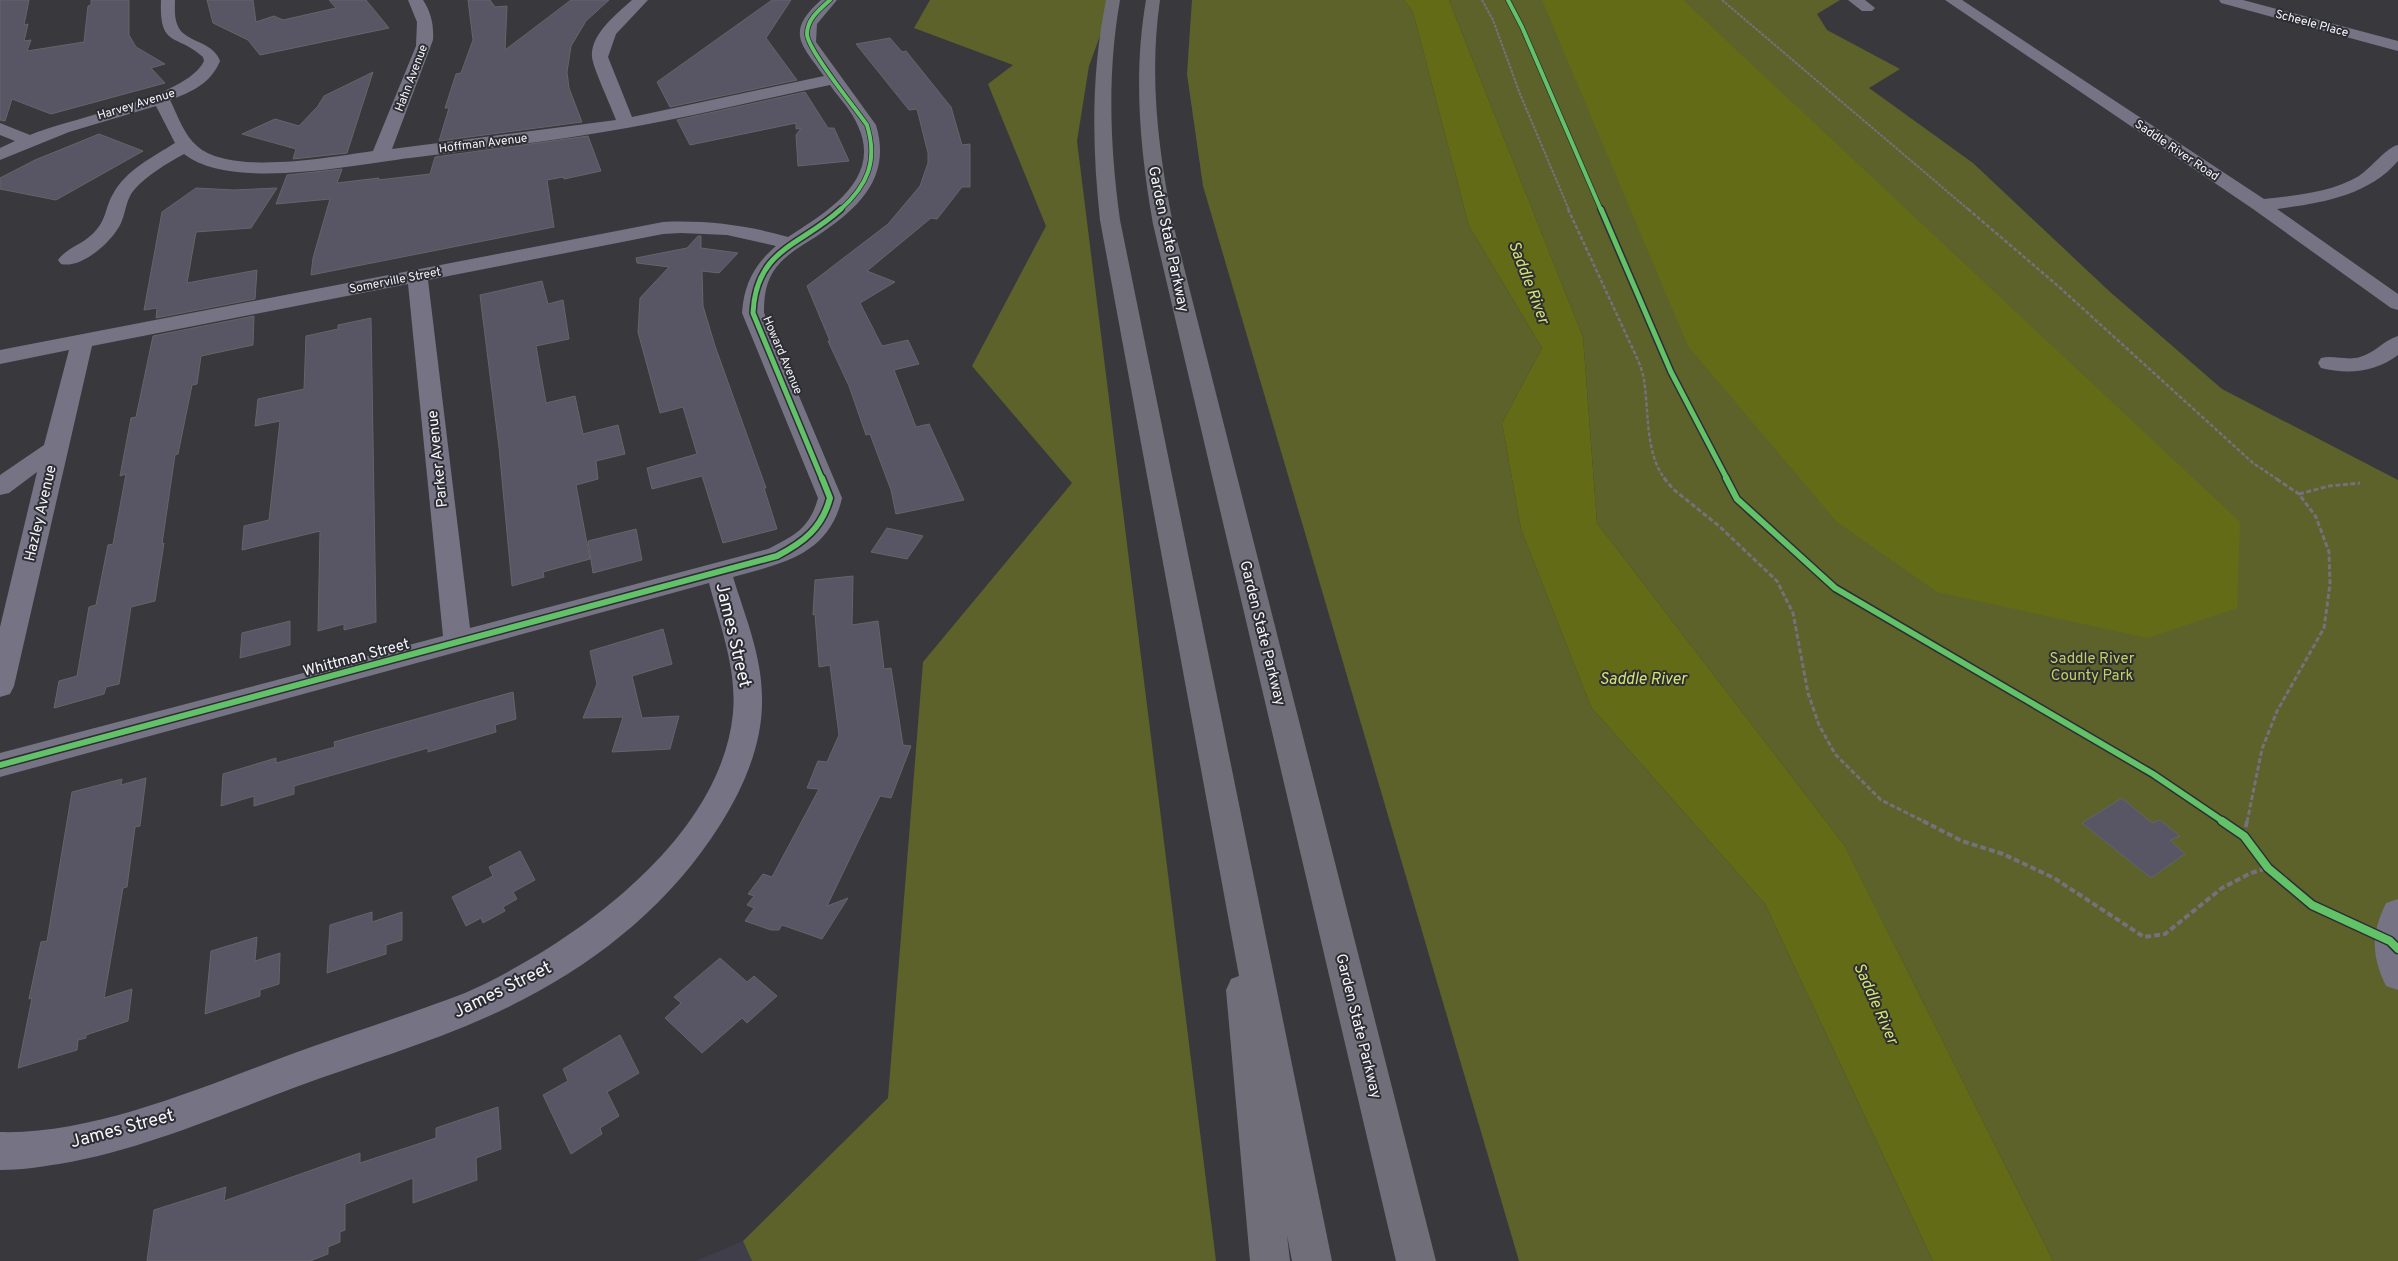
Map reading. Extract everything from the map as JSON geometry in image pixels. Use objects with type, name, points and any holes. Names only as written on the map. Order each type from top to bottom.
[{"type":"highway","points":[[1113,0],[1106,33],[1101,75],[1103,166],[1110,220],[1228,837],[1312,1261]]},
{"type":"highway","name":"Garden State Parkway","points":[[1153,0],[1147,38],[1145,68],[1146,122],[1163,224],[1416,1261]]},
{"type":"highway","points":[[1228,837],[1270,1261]]},
{"type":"street","name":"Harvey Avenue","points":[[0,155],[29,141],[91,118],[161,99],[191,85],[206,74],[212,65],[212,58],[208,52],[182,40],[173,32],[168,24],[168,0]]},
{"type":"street","name":"Hahn Avenue","points":[[380,156],[424,46],[426,33],[425,18],[415,0]]},
{"type":"street","points":[[626,123],[600,57],[601,47],[605,36],[641,0]]},
{"type":"street","name":"Howard Avenue","points":[[719,572],[777,556],[801,543],[818,529],[827,513],[830,498],[754,313],[752,297],[757,280],[766,266],[790,244],[825,223],[844,207],[860,188],[869,172],[874,155],[872,140],[866,125],[808,42],[806,34],[808,24],[814,15],[830,0]]},
{"type":"street","name":"Saddle River Road","points":[[1952,0],[2260,205],[2398,304]]},
{"type":"street","name":"Scheele Place","points":[[2226,0],[2398,46]]},
{"type":"street","name":"Hoffman Avenue","points":[[161,99],[185,145],[196,155],[212,161],[257,167],[286,166],[380,156],[528,138],[626,123],[834,79]]},
{"type":"street","points":[[0,128],[29,141]]},
{"type":"street","points":[[68,260],[100,238],[111,224],[117,200],[140,174],[185,145]]},
{"type":"street","points":[[2260,205],[2304,200],[2332,193],[2356,184],[2377,172],[2398,150]]},
{"type":"street","name":"Somerville Street","points":[[0,358],[662,228],[718,227],[744,230],[790,244]]},
{"type":"street","name":"Parker Avenue","points":[[417,276],[458,642]]},
{"type":"street","name":"Hazley Avenue","points":[[0,686],[55,448],[82,342]]},
{"type":"street","points":[[2329,363],[2353,366],[2370,362],[2386,355],[2398,343]]},
{"type":"street","points":[[0,487],[55,448]]},
{"type":"street","name":"Whittman Street","points":[[0,765],[719,572]]},
{"type":"street","name":"James Street","points":[[0,1151],[78,1143],[150,1124],[479,1004],[550,967],[597,936],[647,893],[684,853],[716,807],[735,767],[744,732],[748,696],[742,660],[719,572]]},
{"type":"street","points":[[2394,927],[2398,975]]},
{"type":"path","points":[[1482,0],[1493,20],[1575,226],[1637,358],[1644,378],[1652,449],[1659,471],[1673,489],[1719,526],[1777,581],[1793,613],[1808,693],[1819,724],[1834,754],[1881,800],[1962,841],[2003,854],[2054,878],[2144,936],[2165,934],[2222,888],[2251,873],[2268,868]]},
{"type":"path","points":[[1508,0],[1522,27],[1671,372],[1737,499],[1835,588],[2153,774],[2244,836],[2268,868],[2312,906],[2394,927]]},
{"type":"path","points":[[1722,0],[2058,286],[2253,463],[2298,494],[2316,517],[2329,552],[2330,584],[2324,628],[2277,711],[2262,749],[2244,836]]},
{"type":"path","points":[[2298,494],[2339,484],[2360,483]]},
{"type":"shaded area","points":[[743,1241],[752,1261],[696,1261]]},
{"type":"green space","points":[[930,0],[1113,0],[1089,66],[1077,141],[1216,1261],[752,1261],[743,1241],[888,1098],[923,662],[1072,483],[972,366],[1046,226],[988,84],[1013,65],[914,28]]},
{"type":"green space","points":[[1192,0],[1404,0],[1413,12],[1469,226],[1542,348],[1502,423],[1521,529],[1591,707],[1765,904],[1933,1261],[1519,1261],[1203,186],[1187,74]]},
{"type":"green space","name":"Saddle River County Park","points":[[1449,0],[1840,0],[1817,14],[1827,30],[1900,69],[1869,88],[1973,163],[2109,291],[2222,389],[2398,480],[2398,1261],[2053,1261],[1845,846],[1597,523],[1583,337]]},
{"type":"water","name":"Saddle River","points":[[1404,0],[1449,0],[1583,337],[1597,523],[1845,846],[2053,1261],[1933,1261],[1765,904],[1591,707],[1521,529],[1502,423],[1542,348],[1469,226],[1413,12]]},
{"type":"water","points":[[1542,0],[1683,0],[2240,522],[2237,608],[2147,638],[1937,592],[1837,522],[1688,346]]},
{"type":"building","points":[[0,0],[29,0],[24,25],[28,24],[24,41],[31,40],[27,51],[84,42],[88,6],[91,5],[91,0],[129,0],[129,35],[136,47],[165,64],[151,68],[165,83],[51,114],[12,99],[5,121],[0,120]]},
{"type":"building","points":[[207,0],[253,0],[256,22],[274,16],[283,20],[336,8],[329,0],[366,0],[389,28],[260,55],[248,40],[213,23]]},
{"type":"building","points":[[468,0],[490,0],[495,7],[507,6],[505,50],[571,0],[609,0],[586,21],[571,46],[567,72],[569,88],[582,122],[439,141],[449,108],[445,108],[456,74],[461,73],[473,40]]},
{"type":"building","points":[[772,0],[791,0],[766,38],[797,80],[670,107],[657,82]]},
{"type":"building","points":[[890,38],[902,52],[906,51],[951,107],[962,145],[970,144],[970,187],[962,187],[937,219],[931,218],[867,271],[895,282],[860,303],[882,346],[908,340],[919,364],[894,370],[916,427],[929,424],[964,500],[896,514],[891,490],[870,434],[866,435],[849,386],[828,341],[830,341],[807,286],[888,224],[920,186],[928,163],[928,153],[917,109],[909,110],[856,44]]},
{"type":"building","points":[[373,72],[347,153],[293,159],[296,149],[242,134],[275,119],[299,126],[318,106],[324,96]]},
{"type":"building","points":[[805,92],[828,128],[834,128],[849,161],[798,166],[796,135],[801,128],[796,129],[796,123],[690,145],[677,120]]},
{"type":"building","points":[[99,134],[143,151],[56,200],[0,189],[0,178],[35,160]]},
{"type":"building","points":[[588,136],[601,171],[564,179],[563,177],[547,180],[554,227],[311,275],[313,258],[330,199],[276,204],[287,175],[342,169],[337,183],[430,174],[435,157]]},
{"type":"building","points":[[196,188],[234,190],[277,188],[251,228],[196,232],[187,283],[257,270],[255,299],[156,318],[157,308],[144,310],[162,212]]},
{"type":"building","points":[[698,236],[701,236],[701,248],[738,253],[719,273],[702,271],[703,306],[715,346],[766,488],[764,488],[777,529],[723,543],[702,476],[652,489],[647,468],[697,454],[683,407],[660,413],[638,332],[640,298],[669,267],[637,263],[636,258],[687,248]]},
{"type":"building","points":[[542,281],[548,304],[563,300],[569,339],[536,346],[546,403],[575,396],[583,434],[618,425],[625,454],[596,461],[598,479],[576,485],[590,559],[543,572],[544,577],[512,586],[499,447],[480,295]]},
{"type":"building","points":[[254,316],[253,345],[201,356],[197,384],[192,385],[178,454],[175,455],[155,601],[131,607],[119,684],[106,687],[104,694],[54,708],[59,681],[77,676],[89,607],[96,605],[108,545],[113,544],[126,474],[120,476],[131,418],[136,417],[153,336]]},
{"type":"building","points":[[371,318],[376,622],[344,630],[344,624],[318,631],[320,531],[242,550],[244,526],[269,520],[280,421],[255,426],[258,399],[304,389],[306,336],[338,329],[338,325]]},
{"type":"building","points":[[887,528],[923,536],[907,559],[871,552]]},
{"type":"building","points":[[636,529],[642,560],[593,573],[588,541]]},
{"type":"building","points":[[853,576],[852,625],[878,621],[884,669],[891,668],[903,745],[911,746],[891,798],[880,796],[827,906],[848,898],[822,939],[782,925],[779,930],[771,930],[745,921],[754,908],[747,905],[754,896],[748,894],[763,874],[772,877],[819,789],[807,788],[818,761],[827,762],[839,735],[830,665],[819,667],[815,614],[813,615],[815,580]]},
{"type":"building","points":[[290,621],[290,645],[240,658],[242,633]]},
{"type":"building","points":[[663,629],[672,664],[632,676],[642,718],[679,716],[670,749],[612,752],[623,717],[583,718],[597,684],[590,651]]},
{"type":"building","points":[[513,692],[516,719],[495,725],[496,732],[428,752],[428,748],[294,786],[294,794],[254,806],[254,796],[221,806],[223,774],[276,758],[276,763],[335,747],[334,742]]},
{"type":"building","points":[[146,778],[140,826],[135,827],[127,887],[123,888],[104,998],[132,989],[128,1021],[86,1035],[86,1038],[78,1040],[77,1050],[18,1068],[32,998],[29,999],[41,942],[47,941],[72,792],[122,779],[121,785]]},
{"type":"building","points":[[2122,798],[2152,823],[2160,820],[2180,836],[2170,840],[2185,854],[2151,878],[2082,823]]},
{"type":"building","points":[[520,851],[535,880],[513,892],[517,899],[503,907],[505,911],[483,923],[481,918],[466,926],[452,897],[493,876],[489,867]]},
{"type":"building","points":[[372,912],[372,922],[402,912],[402,940],[386,945],[386,954],[327,973],[330,925]]},
{"type":"building","points":[[257,937],[255,961],[280,953],[279,984],[260,990],[260,996],[205,1014],[211,951]]},
{"type":"building","points":[[720,958],[747,982],[754,976],[777,996],[747,1023],[742,1018],[702,1053],[665,1018],[681,1003],[674,997]]},
{"type":"building","points":[[620,1035],[639,1073],[607,1092],[619,1116],[600,1128],[602,1134],[571,1154],[543,1095],[568,1081],[563,1069]]},
{"type":"building","points":[[498,1107],[501,1149],[476,1158],[477,1180],[413,1203],[413,1178],[345,1204],[345,1230],[340,1232],[340,1242],[328,1247],[328,1254],[310,1261],[147,1261],[154,1210],[226,1187],[224,1201],[360,1153],[360,1163],[436,1138],[436,1128]]},
{"type":"cycle path","points":[[0,765],[777,556],[812,534],[823,519],[830,498],[753,313],[754,295],[758,281],[765,268],[785,249],[824,223],[847,204],[865,181],[870,168],[872,154],[867,125],[808,42],[807,29],[812,18],[830,0]]},
{"type":"cycle path","points":[[1508,0],[1522,27],[1671,372],[1737,499],[1835,588],[2153,774],[2244,836],[2268,868],[2312,905],[2390,941],[2398,949]]}]
